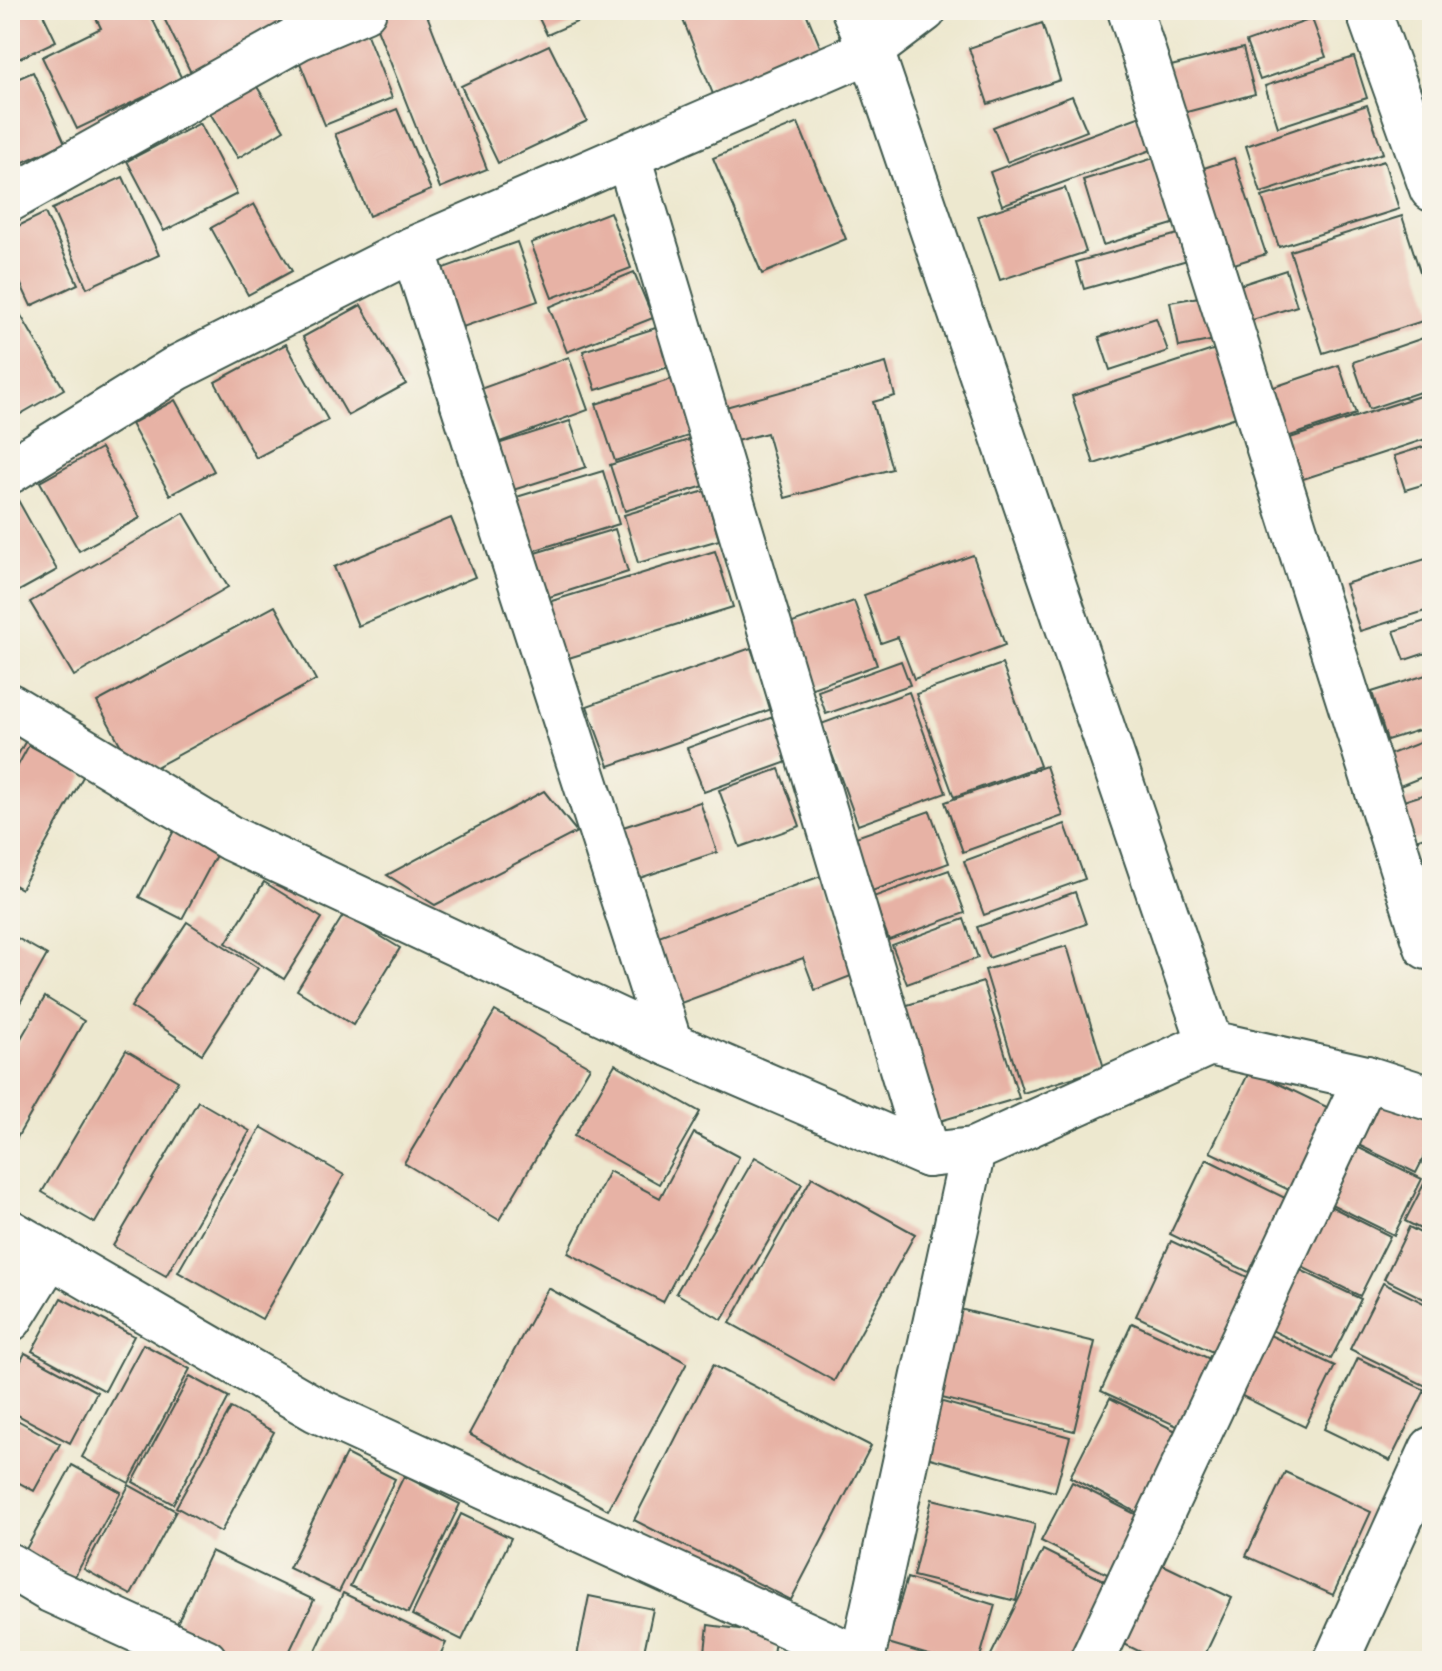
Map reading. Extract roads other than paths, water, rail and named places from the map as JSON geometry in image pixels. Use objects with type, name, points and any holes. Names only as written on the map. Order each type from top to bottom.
[{"type":"street","points":[[10,199],[298,38],[364,10]]},
{"type":"street","points":[[854,10],[871,50],[1210,1043]]},
{"type":"street","points":[[10,471],[177,368],[413,249],[871,50],[924,10]]},
{"type":"street","points":[[1130,10],[1427,947]]},
{"type":"street","points":[[1368,10],[1432,189]]},
{"type":"street","points":[[628,156],[928,1155]]},
{"type":"street","points":[[413,249],[670,1044]]},
{"type":"street","points":[[10,706],[230,838],[670,1044],[928,1155],[973,1150],[1210,1043],[1366,1078],[1432,1099]]},
{"type":"street","points":[[1092,1661],[1366,1078]]},
{"type":"street","points":[[10,1232],[317,1410],[864,1660],[973,1150]]},
{"type":"street","points":[[10,1319],[50,1255]]},
{"type":"street","points":[[1336,1661],[1432,1449]]},
{"type":"street","points":[[10,1566],[50,1590],[205,1661]]}]
